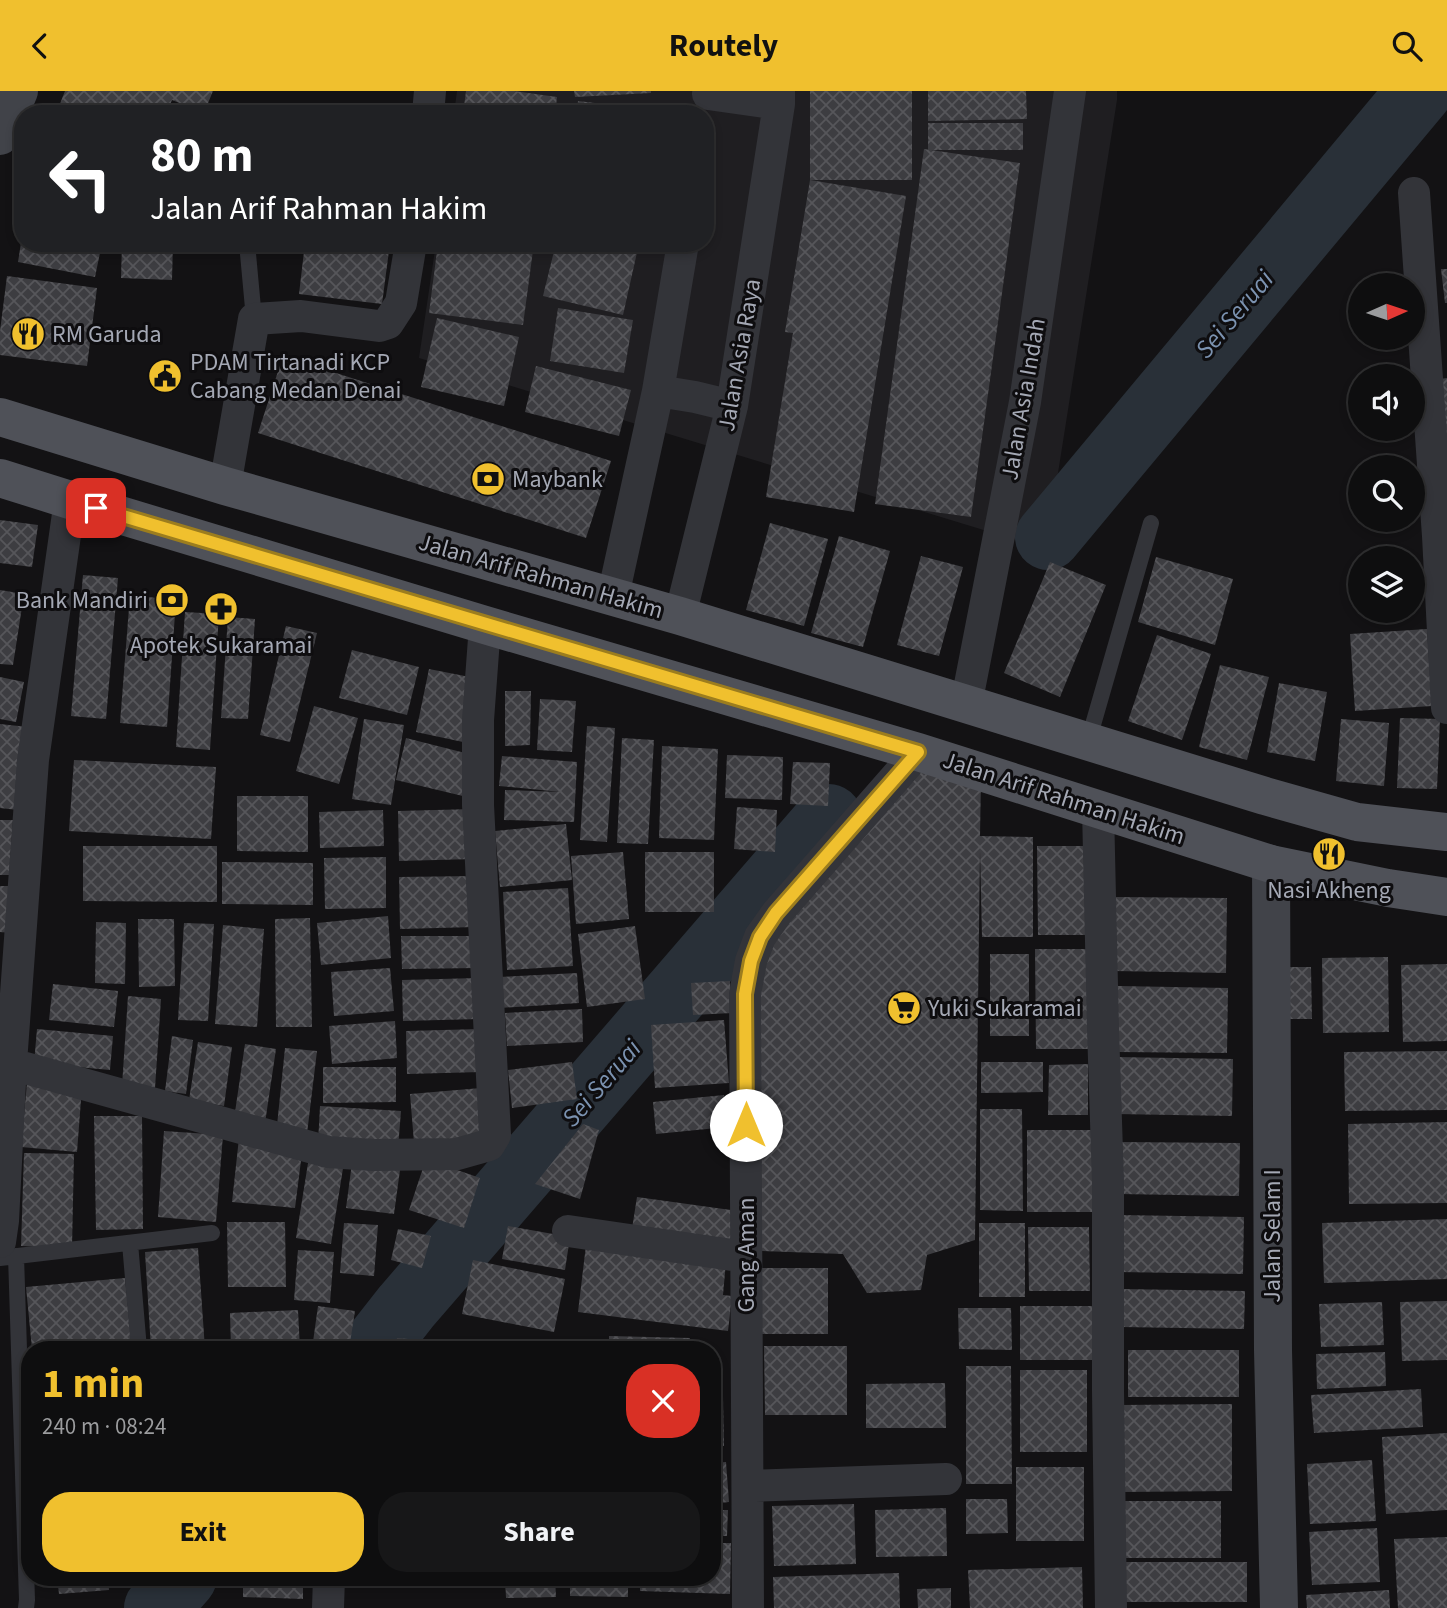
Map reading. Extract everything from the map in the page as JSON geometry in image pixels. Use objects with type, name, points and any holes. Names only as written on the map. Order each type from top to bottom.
[{"type":"main road","name":"Jalan Arif Rahman Hakim","points":[[0,417],[225,486],[613,596],[1357,822],[1447,832]]},
{"type":"main road","name":"Jalan Arif Rahman Hakim","points":[[0,478],[485,625],[918,752],[1270,864],[1447,897]]},
{"type":"street","points":[[0,136],[19,91]]},
{"type":"street","name":"Jalan Asia Indah","points":[[966,705],[1025,402],[1070,91]]},
{"type":"street","points":[[707,100],[779,98]]},
{"type":"street","name":"Jalan Asia Raya","points":[[680,616],[732,406],[779,98]]},
{"type":"street","points":[[1413,193],[1438,536],[1447,708]]},
{"type":"street","points":[[225,486],[254,319],[300,316],[379,326],[388,323],[401,303],[410,252]]},
{"type":"street","points":[[613,596],[658,391],[681,252]]},
{"type":"street","points":[[658,391],[732,406]]},
{"type":"street","points":[[5,1252],[5,1062],[33,760],[71,501]]},
{"type":"street","points":[[5,1062],[328,1152],[374,1155],[457,1154],[489,1145],[495,1135],[478,805],[478,720],[485,625]]},
{"type":"street","name":"Gang Aman","points":[[748,1608],[745,994],[751,961],[760,937],[776,913],[918,752]]},
{"type":"street","points":[[1098,809],[1108,1182],[1111,1608]]},
{"type":"street","name":"Jalan Selam I","points":[[1270,864],[1273,1350],[1279,1608]]},
{"type":"street","points":[[568,1231],[746,1257]]},
{"type":"street","points":[[748,1486],[946,1479]]},
{"type":"street","points":[[328,1608],[329,1586]]},
{"type":"lane","points":[[248,252],[254,319]]},
{"type":"lane","points":[[1088,742],[1151,523]]},
{"type":"lane","points":[[21,1506],[5,1252],[130,1243],[212,1233]]},
{"type":"lane","points":[[130,1243],[138,1341]]},
{"type":"lane","points":[[26,1586],[26,1608]]},
{"type":"shaded area","points":[[457,91],[1117,91],[1046,549],[419,358],[435,252],[714,252],[714,105],[455,105]]},
{"type":"building","points":[[65,91],[213,91],[207,105],[184,105],[172,100],[170,105],[60,105]]},
{"type":"building","points":[[466,91],[514,91],[557,97],[556,105],[464,105]]},
{"type":"building","points":[[574,91],[651,91],[651,93],[575,97]]},
{"type":"building","points":[[810,91],[912,91],[912,180],[810,180]]},
{"type":"building","points":[[928,91],[1026,91],[1027,119],[928,121]]},
{"type":"building","points":[[578,101],[612,105],[578,105]]},
{"type":"building","points":[[928,123],[1023,123],[1023,150],[928,150]]},
{"type":"building","points":[[924,149],[1020,163],[971,517],[875,504]]},
{"type":"building","points":[[810,180],[906,196],[854,512],[766,497],[793,333],[785,332]]},
{"type":"building","points":[[20,252],[100,252],[95,277],[18,262]]},
{"type":"building","points":[[122,252],[173,252],[172,280],[121,278]]},
{"type":"building","points":[[304,252],[389,252],[382,304],[299,294]]},
{"type":"building","points":[[437,252],[533,252],[523,325],[429,313]]},
{"type":"building","points":[[554,252],[637,252],[623,315],[543,296]]},
{"type":"building","points":[[1441,269],[1447,269],[1447,303],[1445,303]]},
{"type":"building","points":[[7,276],[97,288],[87,366],[0,355],[0,331]]},
{"type":"building","points":[[558,308],[633,320],[624,373],[550,361]]},
{"type":"building","points":[[437,318],[519,337],[504,406],[421,387]]},
{"type":"building","points":[[283,356],[611,461],[586,538],[258,433]]},
{"type":"building","points":[[536,366],[631,390],[619,436],[525,412]]},
{"type":"building","points":[[1447,378],[1447,457],[1432,380]]},
{"type":"building","points":[[0,520],[38,525],[32,567],[0,563]]},
{"type":"building","points":[[770,523],[828,539],[804,626],[746,610]]},
{"type":"building","points":[[839,536],[890,551],[863,647],[811,633]]},
{"type":"building","points":[[921,556],[963,567],[939,656],[897,645]]},
{"type":"building","points":[[1156,557],[1233,579],[1215,645],[1138,622]]},
{"type":"building","points":[[1050,562],[1106,585],[1060,697],[1004,673]]},
{"type":"building","points":[[83,575],[118,578],[106,719],[71,716]]},
{"type":"building","points":[[0,590],[24,594],[13,665],[0,664]]},
{"type":"building","points":[[130,595],[176,600],[167,727],[120,723]]},
{"type":"building","points":[[185,612],[219,614],[210,750],[176,747]]},
{"type":"building","points":[[228,617],[255,619],[248,719],[221,718]]},
{"type":"building","points":[[286,626],[317,633],[290,742],[260,735]]},
{"type":"building","points":[[1427,629],[1432,706],[1355,711],[1350,634]]},
{"type":"building","points":[[1157,635],[1211,654],[1182,740],[1128,721]]},
{"type":"building","points":[[352,650],[419,667],[407,715],[339,698]]},
{"type":"building","points":[[1220,665],[1269,677],[1247,760],[1199,747]]},
{"type":"building","points":[[429,669],[475,678],[463,742],[416,732]]},
{"type":"building","points":[[0,677],[24,682],[16,722],[0,719]]},
{"type":"building","points":[[1279,683],[1327,692],[1315,761],[1267,752]]},
{"type":"building","points":[[505,691],[531,691],[530,745],[505,746]]},
{"type":"building","points":[[540,699],[576,701],[572,752],[537,750]]},
{"type":"building","points":[[314,706],[358,718],[339,784],[296,771]]},
{"type":"building","points":[[1400,718],[1440,719],[1437,789],[1397,788]]},
{"type":"building","points":[[364,719],[404,725],[391,805],[352,799]]},
{"type":"building","points":[[1341,719],[1389,723],[1384,786],[1336,781]]},
{"type":"building","points":[[0,724],[28,727],[18,810],[0,808]]},
{"type":"building","points":[[587,726],[615,728],[607,842],[580,840]]},
{"type":"building","points":[[406,738],[477,756],[467,797],[396,780]]},
{"type":"building","points":[[622,738],[654,740],[648,844],[617,843]]},
{"type":"building","points":[[662,746],[718,749],[714,840],[659,838]]},
{"type":"building","points":[[727,755],[783,757],[782,800],[725,798]]},
{"type":"building","points":[[502,756],[577,762],[574,822],[504,820],[505,790],[561,792],[499,786]]},
{"type":"building","points":[[918,758],[981,779],[980,836],[1033,837],[1033,937],[982,937],[980,851],[975,1240],[927,1255],[921,1290],[867,1293],[843,1254],[761,1251],[760,957]]},
{"type":"building","points":[[74,760],[216,767],[211,839],[69,831]]},
{"type":"building","points":[[793,762],[830,763],[828,806],[790,804]]},
{"type":"building","points":[[237,796],[308,796],[308,852],[237,851]]},
{"type":"building","points":[[737,807],[777,810],[775,852],[734,849]]},
{"type":"building","points":[[473,809],[474,859],[399,861],[398,811]]},
{"type":"building","points":[[383,810],[384,846],[320,848],[319,812]]},
{"type":"building","points":[[0,820],[13,820],[9,875],[0,875]]},
{"type":"building","points":[[566,824],[572,880],[500,887],[495,831]]},
{"type":"building","points":[[83,846],[217,846],[217,902],[83,901]]},
{"type":"building","points":[[1037,846],[1092,846],[1092,935],[1038,935]]},
{"type":"building","points":[[623,852],[629,919],[576,924],[571,856]]},
{"type":"building","points":[[645,852],[714,852],[714,912],[645,912]]},
{"type":"building","points":[[386,857],[386,908],[325,909],[324,858]]},
{"type":"building","points":[[222,862],[313,863],[313,905],[222,904]]},
{"type":"building","points":[[474,876],[475,927],[400,929],[399,877]]},
{"type":"building","points":[[0,886],[15,886],[12,933],[0,932]]},
{"type":"building","points":[[568,888],[573,966],[507,970],[503,892]]},
{"type":"building","points":[[1115,897],[1227,898],[1226,973],[1114,971]]},
{"type":"building","points":[[388,916],[391,958],[321,965],[317,923]]},
{"type":"building","points":[[310,918],[312,1027],[276,1027],[275,919]]},
{"type":"building","points":[[138,919],[174,919],[175,986],[139,987]]},
{"type":"building","points":[[96,922],[126,923],[125,984],[95,983]]},
{"type":"building","points":[[184,923],[214,924],[208,1021],[178,1020]]},
{"type":"building","points":[[223,925],[264,929],[257,1027],[215,1024]]},
{"type":"building","points":[[635,926],[645,999],[587,1007],[578,934]]},
{"type":"building","points":[[401,936],[478,936],[478,968],[402,969]]},
{"type":"building","points":[[1035,949],[1088,949],[1088,1049],[1036,1049]]},
{"type":"building","points":[[990,954],[1029,954],[1029,1036],[990,1036]]},
{"type":"building","points":[[1388,957],[1389,1032],[1323,1033],[1322,958]]},
{"type":"building","points":[[1447,964],[1447,1041],[1403,1042],[1401,965]]},
{"type":"building","points":[[1284,967],[1311,967],[1312,1019],[1285,1019]]},
{"type":"building","points":[[390,968],[394,1011],[334,1016],[331,972]]},
{"type":"building","points":[[577,973],[579,1003],[500,1008],[498,977]]},
{"type":"building","points":[[478,978],[479,1019],[403,1021],[402,980]]},
{"type":"building","points":[[730,981],[732,1013],[693,1015],[691,983]]},
{"type":"building","points":[[53,984],[118,991],[114,1027],[49,1020]]},
{"type":"building","points":[[1118,986],[1228,988],[1227,1053],[1118,1052]]},
{"type":"building","points":[[128,996],[161,999],[155,1088],[122,1086]]},
{"type":"building","points":[[582,1009],[583,1042],[507,1046],[505,1013]]},
{"type":"building","points":[[724,1020],[729,1083],[655,1088],[651,1025]]},
{"type":"building","points":[[395,1021],[397,1058],[332,1064],[329,1026]]},
{"type":"building","points":[[37,1029],[113,1036],[110,1070],[34,1063]]},
{"type":"building","points":[[480,1029],[481,1072],[407,1074],[406,1031]]},
{"type":"building","points":[[172,1036],[193,1040],[186,1094],[165,1091]]},
{"type":"building","points":[[198,1042],[232,1047],[224,1106],[189,1100]]},
{"type":"building","points":[[245,1044],[276,1049],[265,1123],[234,1119]]},
{"type":"building","points":[[285,1048],[317,1051],[306,1142],[276,1135]]},
{"type":"building","points":[[1447,1051],[1447,1110],[1345,1111],[1344,1052]]},
{"type":"building","points":[[1117,1057],[1233,1059],[1232,1116],[1116,1114]]},
{"type":"building","points":[[572,1062],[577,1099],[512,1108],[508,1070]]},
{"type":"building","points":[[981,1062],[1043,1062],[1043,1092],[981,1093]]},
{"type":"building","points":[[1088,1064],[1088,1115],[1048,1115],[1049,1065]]},
{"type":"building","points":[[323,1067],[396,1067],[396,1102],[323,1103]]},
{"type":"building","points":[[27,1083],[82,1087],[77,1152],[21,1147]]},
{"type":"building","points":[[481,1088],[485,1138],[414,1143],[410,1094]]},
{"type":"building","points":[[724,1095],[727,1127],[656,1134],[653,1102]]},
{"type":"building","points":[[320,1106],[401,1111],[398,1148],[318,1143]]},
{"type":"building","points":[[980,1109],[1022,1109],[1023,1211],[980,1210]]},
{"type":"building","points":[[94,1116],[142,1116],[143,1229],[96,1230]]},
{"type":"building","points":[[1447,1122],[1447,1203],[1349,1204],[1348,1124]]},
{"type":"building","points":[[583,1124],[599,1130],[580,1199],[535,1184]]},
{"type":"building","points":[[1027,1130],[1093,1130],[1093,1212],[1027,1212]]},
{"type":"building","points":[[164,1131],[223,1135],[216,1222],[158,1217]]},
{"type":"building","points":[[239,1138],[303,1145],[295,1208],[232,1202]]},
{"type":"building","points":[[1119,1142],[1240,1143],[1239,1196],[1118,1194]]},
{"type":"building","points":[[24,1153],[74,1154],[72,1248],[21,1246]]},
{"type":"building","points":[[309,1157],[344,1162],[331,1244],[296,1238]]},
{"type":"building","points":[[426,1159],[480,1178],[464,1228],[409,1210]]},
{"type":"building","points":[[352,1163],[400,1170],[394,1214],[346,1208]]},
{"type":"building","points":[[637,1197],[738,1211],[732,1250],[631,1235]]},
{"type":"building","points":[[1119,1215],[1244,1217],[1243,1274],[1118,1272]]},
{"type":"building","points":[[1447,1219],[1447,1279],[1324,1283],[1322,1223]]},
{"type":"building","points":[[227,1222],[285,1222],[286,1287],[228,1287]]},
{"type":"building","points":[[344,1223],[378,1225],[374,1276],[340,1273]]},
{"type":"building","points":[[979,1223],[1025,1223],[1025,1297],[979,1297]]},
{"type":"building","points":[[508,1226],[570,1237],[565,1270],[502,1259]]},
{"type":"building","points":[[1028,1227],[1089,1227],[1090,1291],[1029,1291]]},
{"type":"building","points":[[398,1229],[431,1236],[422,1268],[391,1260]]},
{"type":"building","points":[[586,1245],[726,1262],[723,1295],[732,1296],[728,1331],[578,1312]]},
{"type":"building","points":[[198,1248],[204,1341],[151,1341],[145,1252]]},
{"type":"building","points":[[298,1250],[334,1252],[330,1303],[294,1300]]},
{"type":"building","points":[[473,1260],[565,1279],[554,1332],[462,1314]]},
{"type":"building","points":[[762,1268],[828,1268],[828,1334],[762,1334]]},
{"type":"building","points":[[125,1278],[131,1341],[31,1341],[26,1287]]},
{"type":"building","points":[[1121,1289],[1245,1291],[1244,1329],[1121,1327]]},
{"type":"building","points":[[1447,1301],[1447,1360],[1402,1361],[1400,1302]]},
{"type":"building","points":[[1382,1302],[1384,1345],[1321,1347],[1319,1304]]},
{"type":"building","points":[[318,1306],[355,1311],[350,1341],[313,1341]]},
{"type":"building","points":[[1020,1306],[1092,1306],[1092,1360],[1020,1360]]},
{"type":"building","points":[[958,1308],[1011,1308],[1012,1350],[959,1349]]},
{"type":"building","points":[[298,1310],[300,1341],[231,1341],[230,1313]]},
{"type":"building","points":[[609,1336],[690,1338],[690,1341],[609,1341]]},
{"type":"building","points":[[397,1338],[430,1341],[397,1341]]},
{"type":"building","points":[[764,1346],[847,1346],[847,1415],[765,1415]]},
{"type":"building","points":[[1128,1350],[1239,1350],[1239,1397],[1128,1397]]},
{"type":"building","points":[[1385,1352],[1386,1386],[1317,1389],[1316,1354]]},
{"type":"building","points":[[966,1366],[1011,1366],[1012,1484],[966,1484]]},
{"type":"building","points":[[1020,1370],[1087,1370],[1087,1452],[1020,1452]]},
{"type":"building","points":[[945,1383],[946,1428],[866,1428],[866,1384]]},
{"type":"building","points":[[1421,1389],[1423,1427],[1314,1433],[1311,1395]]},
{"type":"building","points":[[721,1397],[724,1446],[721,1446]]},
{"type":"building","points":[[1232,1404],[1232,1491],[1120,1492],[1120,1405]]},
{"type":"building","points":[[1447,1433],[1447,1510],[1386,1514],[1382,1437]]},
{"type":"building","points":[[1372,1460],[1376,1521],[1310,1524],[1307,1464]]},
{"type":"building","points":[[721,1462],[726,1462],[729,1502],[721,1503]]},
{"type":"building","points":[[1016,1467],[1084,1467],[1084,1541],[1016,1541]]},
{"type":"building","points":[[966,1499],[1007,1499],[1008,1533],[966,1534]]},
{"type":"building","points":[[1122,1501],[1221,1501],[1221,1558],[1123,1558]]},
{"type":"building","points":[[854,1504],[856,1564],[774,1566],[772,1506]]},
{"type":"building","points":[[946,1508],[947,1556],[876,1557],[875,1510]]},
{"type":"building","points":[[721,1510],[728,1510],[727,1536],[721,1536]]},
{"type":"building","points":[[1377,1528],[1380,1582],[1312,1585],[1309,1532]]},
{"type":"building","points":[[1447,1537],[1447,1608],[1398,1608],[1394,1539]]},
{"type":"building","points":[[721,1543],[731,1543],[730,1594],[640,1591],[640,1586],[721,1586]]},
{"type":"building","points":[[1121,1562],[1247,1562],[1247,1602],[1121,1602]]},
{"type":"building","points":[[1082,1567],[1083,1608],[970,1608],[968,1570]]},
{"type":"building","points":[[899,1573],[900,1608],[774,1608],[773,1577]]},
{"type":"building","points":[[58,1586],[109,1586],[109,1590],[59,1594]]},
{"type":"building","points":[[243,1586],[303,1586],[303,1599],[243,1597]]},
{"type":"building","points":[[505,1586],[555,1586],[556,1597],[506,1598]]},
{"type":"building","points":[[570,1586],[628,1586],[628,1597],[570,1596]]},
{"type":"building","points":[[951,1588],[951,1608],[918,1608],[917,1589]]},
{"type":"building","points":[[1389,1590],[1390,1608],[1307,1608],[1306,1595]]},
{"type":"waterway","name":"Sei Seruai","points":[[1048,537],[1420,91]]},
{"type":"waterway","name":"Sei Seruai","points":[[379,1341],[829,817]]},
{"type":"waterway","name":"Sei Seruai","points":[[157,1608],[176,1586]]},
{"type":"place","name":"RM Garuda","points":[[28,334]]},
{"type":"place","name":"PDAM Tirtanadi KCP Cabang Medan Denai","points":[[165,376]]},
{"type":"place","name":"Maybank","points":[[488,479]]},
{"type":"place","name":"Bank Mandiri","points":[[172,600]]},
{"type":"place","name":"Apotek Sukaramai","points":[[221,609]]},
{"type":"place","name":"Nasi Akheng","points":[[1329,854]]},
{"type":"place","name":"Yuki Sukaramai","points":[[904,1008]]},
{"type":"route","points":[[96,508],[918,752],[776,913],[760,937],[751,961],[745,994],[746,1125]]}]
